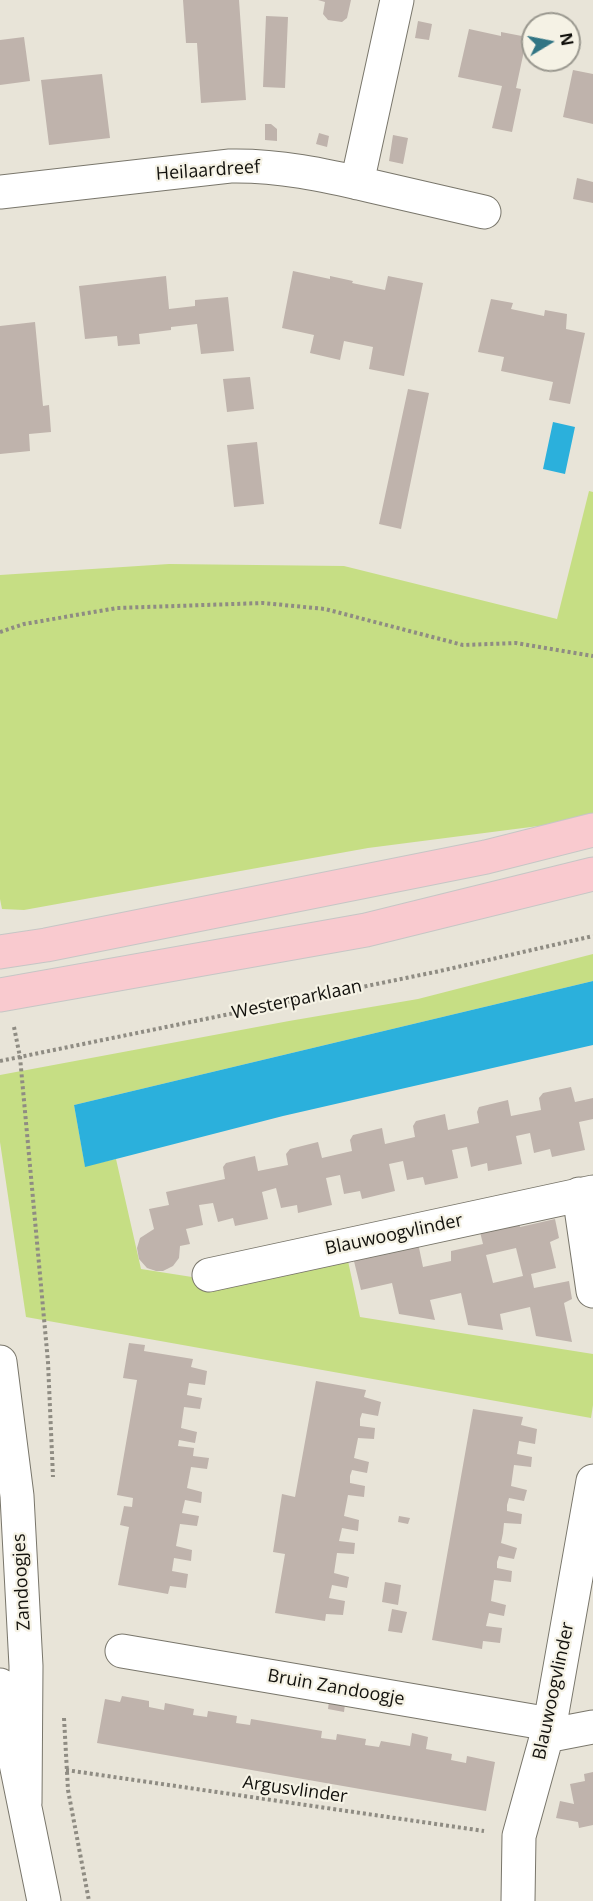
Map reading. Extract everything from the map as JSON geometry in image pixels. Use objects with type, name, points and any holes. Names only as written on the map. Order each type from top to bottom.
[{"type":"main road","points":[[0,952],[58,943],[475,859],[593,830]]},
{"type":"main road","points":[[0,995],[366,930],[593,874]]},
{"type":"street","points":[[357,183],[397,0]]},
{"type":"street","name":"Heilaardreef","points":[[0,192],[242,166],[279,168],[484,212]]},
{"type":"street","name":"Blauwoogvlinder","points":[[209,1275],[586,1193],[593,1291]]},
{"type":"street","name":"Zandoogjes","points":[[0,1362],[18,1496],[26,1666],[25,1803]]},
{"type":"street","name":"Blauwoogvlinder","points":[[518,1901],[519,1836],[548,1730],[593,1481]]},
{"type":"street","name":"Bruin Zandoogje","points":[[122,1651],[548,1730],[593,1726]]},
{"type":"street","name":"Zandoogjes","points":[[0,1685],[44,1901]]},
{"type":"path","points":[[0,632],[24,624],[117,608],[263,603],[325,609],[463,645],[516,643],[593,656]]},
{"type":"path","name":"Westerparklaan","points":[[0,1061],[440,971],[593,936]]},
{"type":"path","name":"Argusvlinder","points":[[66,1770],[519,1836]]},
{"type":"green space","points":[[589,491],[593,492],[593,819],[368,848],[24,910],[2,909],[0,899],[0,575],[169,564],[344,566],[557,619]]},
{"type":"green space","points":[[593,954],[593,981],[74,1105],[85,1166],[116,1159],[141,1269],[243,1285],[250,1268],[345,1247],[360,1317],[593,1354],[591,1418],[26,1317],[0,1142],[0,1075],[418,999]]},
{"type":"water","points":[[553,422],[575,427],[565,474],[543,469]]},
{"type":"water","points":[[593,981],[593,1045],[283,1116],[85,1167],[74,1105]]},
{"type":"building","points":[[183,0],[239,0],[246,100],[201,103],[197,43],[186,43]]},
{"type":"building","points":[[318,0],[351,0],[347,18],[342,22],[328,20],[323,14],[325,2]]},
{"type":"building","points":[[266,16],[288,17],[285,88],[263,87]]},
{"type":"building","points":[[418,21],[432,24],[429,40],[415,38]]},
{"type":"building","points":[[469,29],[501,36],[501,32],[521,36],[521,65],[516,88],[521,89],[512,132],[492,128],[502,86],[458,77]]},
{"type":"building","points":[[24,37],[30,81],[0,85],[0,40]]},
{"type":"building","points":[[573,72],[593,74],[593,124],[563,117]]},
{"type":"building","points":[[102,74],[110,138],[49,145],[41,80]]},
{"type":"building","points":[[265,124],[271,124],[277,129],[277,141],[265,140]]},
{"type":"building","points":[[319,133],[329,136],[327,147],[316,144]]},
{"type":"building","points":[[393,135],[408,138],[403,164],[389,161]]},
{"type":"building","points":[[577,178],[593,182],[593,203],[573,199]]},
{"type":"building","points":[[293,271],[330,279],[330,276],[385,290],[388,276],[423,283],[404,376],[369,369],[373,347],[344,341],[340,360],[310,353],[314,335],[282,328]]},
{"type":"building","points":[[166,276],[169,309],[195,306],[195,300],[228,297],[234,351],[201,354],[197,324],[139,334],[140,344],[118,346],[117,336],[85,339],[79,286]]},
{"type":"building","points":[[491,299],[513,303],[511,309],[544,316],[545,310],[567,314],[566,329],[585,333],[570,404],[549,400],[553,382],[501,371],[504,357],[478,352]]},
{"type":"building","points":[[35,322],[43,406],[49,405],[51,432],[29,434],[30,451],[0,454],[0,326]]},
{"type":"building","points":[[250,377],[254,409],[227,412],[223,379]]},
{"type":"building","points":[[408,389],[429,393],[401,529],[379,524]]},
{"type":"building","points":[[257,442],[264,504],[234,507],[227,445]]},
{"type":"building","points":[[571,1087],[575,1102],[593,1098],[593,1119],[579,1122],[585,1150],[552,1157],[550,1149],[534,1153],[530,1133],[516,1136],[522,1164],[488,1171],[487,1163],[471,1167],[467,1147],[452,1150],[458,1178],[425,1185],[423,1177],[407,1180],[403,1161],[389,1164],[395,1191],[362,1199],[360,1191],[344,1194],[340,1175],[326,1178],[332,1205],[298,1213],[297,1205],[281,1208],[276,1188],[262,1192],[268,1219],[235,1226],[233,1218],[218,1222],[213,1203],[199,1205],[203,1225],[186,1229],[190,1244],[180,1246],[179,1258],[173,1266],[163,1271],[156,1271],[147,1268],[139,1259],[137,1248],[140,1238],[154,1229],[149,1209],[169,1205],[166,1192],[225,1179],[223,1167],[226,1163],[255,1156],[258,1171],[288,1165],[286,1154],[290,1149],[318,1142],[322,1158],[352,1151],[350,1140],[353,1135],[382,1128],[385,1144],[415,1137],[413,1126],[416,1121],[445,1114],[448,1130],[479,1123],[477,1112],[479,1107],[508,1100],[511,1116],[541,1110],[539,1098],[543,1093]]},
{"type":"building","points":[[517,1211],[520,1227],[555,1219],[559,1238],[550,1242],[556,1268],[531,1274],[534,1288],[569,1281],[572,1299],[564,1303],[572,1342],[536,1336],[530,1307],[500,1314],[503,1330],[468,1325],[461,1293],[430,1300],[435,1320],[399,1314],[392,1283],[361,1290],[353,1257],[416,1233],[423,1267],[451,1261],[451,1251],[483,1244],[477,1220]],"holes":[[[516,1248],[523,1276],[493,1283],[486,1255]]]},
{"type":"building","points":[[129,1343],[145,1345],[144,1351],[193,1359],[191,1367],[207,1371],[205,1385],[189,1383],[187,1395],[202,1398],[200,1409],[184,1407],[181,1428],[197,1432],[195,1443],[179,1440],[178,1446],[194,1448],[193,1456],[209,1458],[207,1469],[191,1467],[187,1488],[202,1492],[201,1503],[185,1500],[182,1513],[199,1516],[197,1526],[180,1524],[176,1546],[192,1550],[191,1561],[174,1558],[172,1571],[188,1574],[186,1588],[170,1586],[168,1594],[118,1585],[129,1527],[120,1525],[124,1506],[132,1507],[133,1498],[117,1495],[137,1380],[123,1378]]},
{"type":"building","points":[[316,1381],[366,1390],[364,1397],[381,1402],[378,1416],[362,1413],[360,1419],[360,1426],[375,1428],[374,1439],[358,1438],[354,1458],[369,1462],[367,1473],[352,1470],[350,1476],[350,1483],[365,1486],[364,1497],[348,1495],[344,1516],[359,1520],[358,1531],[342,1528],[339,1541],[355,1543],[354,1554],[337,1553],[334,1573],[349,1577],[347,1588],[332,1585],[329,1598],[345,1601],[343,1615],[326,1614],[325,1621],[275,1613],[285,1554],[273,1552],[282,1494],[295,1497]]},
{"type":"building","points":[[473,1409],[523,1417],[521,1425],[537,1429],[535,1444],[519,1441],[517,1454],[532,1457],[531,1467],[514,1465],[511,1486],[527,1490],[524,1501],[509,1498],[507,1511],[522,1514],[521,1524],[504,1523],[501,1543],[517,1548],[514,1559],[499,1556],[497,1562],[497,1568],[512,1571],[511,1582],[494,1580],[491,1601],[506,1605],[504,1616],[489,1613],[486,1626],[502,1628],[500,1643],[483,1641],[482,1649],[432,1640]]},
{"type":"building","points":[[399,1516],[410,1518],[408,1524],[398,1522]]},
{"type":"building","points":[[385,1582],[401,1585],[398,1605],[382,1602]]},
{"type":"building","points":[[392,1609],[407,1612],[402,1633],[388,1631]]},
{"type":"building","points":[[330,1694],[346,1697],[344,1712],[328,1709]]},
{"type":"building","points":[[122,1696],[149,1701],[149,1707],[164,1710],[165,1703],[194,1709],[193,1715],[207,1717],[208,1711],[237,1716],[236,1723],[250,1725],[251,1719],[322,1731],[321,1738],[336,1740],[337,1734],[366,1739],[365,1745],[379,1747],[381,1741],[410,1746],[412,1733],[428,1737],[426,1749],[452,1754],[451,1760],[466,1763],[467,1756],[495,1762],[486,1811],[97,1743],[105,1699],[120,1702]]},
{"type":"building","points":[[593,1772],[593,1825],[579,1828],[578,1822],[556,1818],[560,1801],[574,1804],[570,1784],[585,1781],[584,1774]]}]
